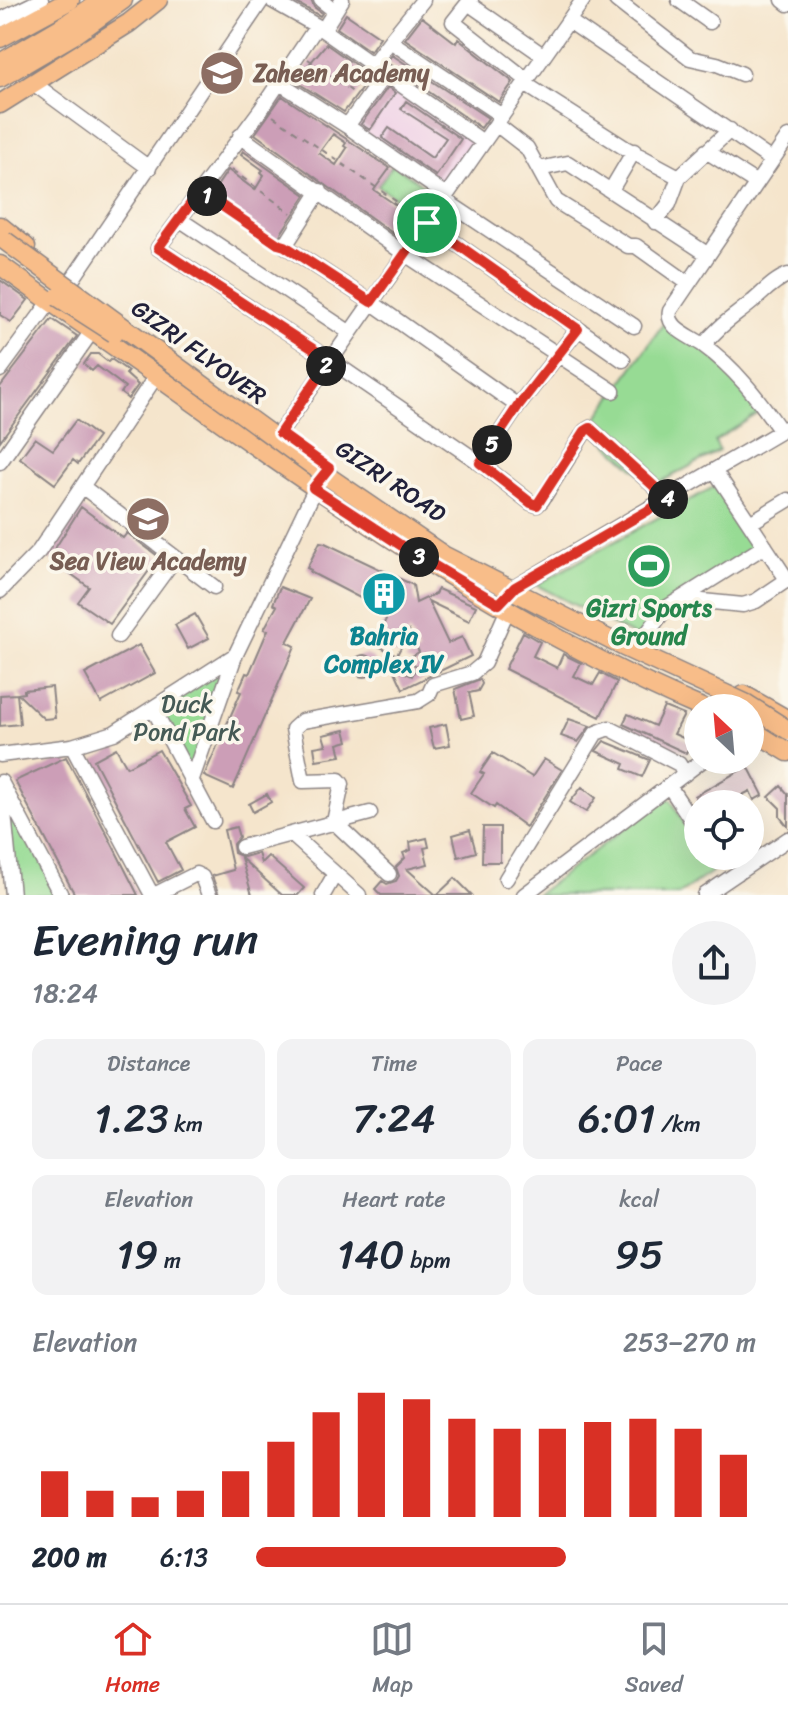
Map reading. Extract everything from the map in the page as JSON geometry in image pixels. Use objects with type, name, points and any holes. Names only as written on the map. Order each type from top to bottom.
[{"type":"main road","points":[[0,38],[70,0]]},
{"type":"main road","points":[[0,63],[103,0]]},
{"type":"main road","points":[[0,78],[77,33],[123,0]]},
{"type":"main road","points":[[0,104],[129,23],[158,0]]},
{"type":"main road","name":"GIZRI ROAD","points":[[1,240],[72,280],[414,527],[515,587],[748,697],[788,720]]},
{"type":"main road","name":"GIZRI FLYOVER","points":[[1,240],[114,333],[388,531],[565,631],[696,694]]},
{"type":"main road","name":"GIZRI FLYOVER","points":[[1,240],[330,478],[443,555],[609,641],[747,704],[788,730]]},
{"type":"main road","name":"GIZRI ROAD","points":[[0,265],[313,488],[405,548],[503,607],[645,684],[684,700]]},
{"type":"main road","points":[[764,728],[788,740]]},
{"type":"main road","points":[[764,737],[788,752]]},
{"type":"street","points":[[0,20],[41,0]]},
{"type":"street","points":[[72,280],[262,0]]},
{"type":"street","points":[[271,0],[320,28],[483,142]]},
{"type":"street","points":[[321,0],[339,5],[300,53],[158,248],[330,360],[480,463],[531,503],[537,505],[585,431],[590,428],[668,499]]},
{"type":"street","points":[[372,65],[423,0]]},
{"type":"street","points":[[280,433],[583,0]]},
{"type":"street","points":[[616,0],[690,58],[742,74]]},
{"type":"street","points":[[679,0],[710,22]]},
{"type":"street","points":[[544,56],[470,1],[453,22],[526,82],[625,148],[679,177]]},
{"type":"street","points":[[569,21],[770,159]]},
{"type":"street","points":[[390,41],[499,120],[527,148],[556,201],[628,246],[636,246],[688,283]]},
{"type":"street","points":[[347,126],[385,74]]},
{"type":"street","points":[[33,83],[149,168]]},
{"type":"street","points":[[280,83],[347,126],[634,326]]},
{"type":"street","points":[[655,222],[669,204],[679,177],[730,130]]},
{"type":"street","points":[[240,136],[405,254],[613,391]]},
{"type":"street","points":[[334,822],[342,784],[339,780],[303,781],[293,729],[296,724],[418,701],[429,694],[433,685],[472,673],[484,663],[503,607],[515,587],[784,428],[728,365],[671,324],[668,317],[770,159],[788,137]]},
{"type":"street","points":[[611,190],[634,151]]},
{"type":"street","points":[[706,151],[755,182]]},
{"type":"street","points":[[539,169],[568,163],[707,254]]},
{"type":"street","points":[[320,191],[285,246],[371,302],[518,406]]},
{"type":"street","points":[[179,219],[349,332]]},
{"type":"street","points":[[427,223],[623,360]]},
{"type":"street","points":[[704,345],[715,330],[788,275]]},
{"type":"street","points":[[0,370],[50,302]]},
{"type":"street","points":[[480,463],[518,406],[578,329]]},
{"type":"street","points":[[0,462],[92,331]]},
{"type":"street","points":[[0,591],[39,551],[156,376]]},
{"type":"street","points":[[191,782],[235,656],[313,488],[329,468]]},
{"type":"street","points":[[681,599],[743,605],[756,601],[788,581],[715,471]]},
{"type":"street","points":[[83,487],[214,587]]},
{"type":"street","points":[[750,523],[788,500]]},
{"type":"street","points":[[637,647],[666,608],[765,546]]},
{"type":"street","points":[[118,636],[175,558]]},
{"type":"street","points":[[0,755],[72,746],[114,733],[235,656]]},
{"type":"street","points":[[154,710],[213,821]]},
{"type":"street","points":[[506,879],[596,733],[609,728],[679,764],[684,772]]},
{"type":"street","points":[[72,746],[153,895],[196,874],[202,877],[209,895]]},
{"type":"street","points":[[524,895],[685,774]]},
{"type":"street","points":[[1,778],[12,895]]},
{"type":"street","points":[[1,778],[61,895]]},
{"type":"street","points":[[669,786],[684,809]]},
{"type":"street","points":[[242,847],[370,813]]},
{"type":"street","points":[[334,822],[389,874]]},
{"type":"street","points":[[291,834],[359,895]]},
{"type":"street","points":[[705,895],[787,844]]},
{"type":"street","points":[[323,895],[335,874]]},
{"type":"path","points":[[300,53],[365,101]]},
{"type":"path","points":[[262,108],[427,223]]},
{"type":"path","points":[[221,163],[301,220]]},
{"type":"path","points":[[200,191],[285,246]]},
{"type":"shaded area","points":[[388,81],[478,141],[441,187],[354,125]]},
{"type":"green space","points":[[393,164],[434,193],[419,214],[378,186]]},
{"type":"green space","points":[[668,317],[704,345],[762,411],[715,441],[719,451],[653,486],[590,428]]},
{"type":"green space","name":"Gizri Sports Ground","points":[[717,485],[758,547],[636,637],[536,585]]},
{"type":"green space","name":"Duck Pond Park","points":[[235,656],[191,782],[154,710]]},
{"type":"green space","points":[[1,782],[61,895],[11,895]]},
{"type":"green space","points":[[665,798],[671,800],[684,823],[684,870],[712,872],[678,895],[536,895]]},
{"type":"building","points":[[291,0],[311,0],[322,13],[320,16]]},
{"type":"building","points":[[346,14],[380,37],[370,51],[337,28]]},
{"type":"building","points":[[422,17],[456,43],[458,39],[513,82],[499,102],[405,39]]},
{"type":"building","points":[[326,44],[371,76],[344,112],[295,81]]},
{"type":"building","points":[[392,55],[488,118],[481,128],[386,62]]},
{"type":"building","points":[[388,87],[395,93],[370,130],[361,124]]},
{"type":"building","points":[[282,96],[390,168],[374,190],[412,216],[398,237],[255,134]],"holes":[[[333,134],[346,143],[344,146],[347,148],[336,165],[319,153]]]},
{"type":"building","points":[[406,101],[461,139],[436,176],[382,138],[389,128],[432,158],[446,138],[401,109]]},
{"type":"building","points":[[243,151],[306,195],[276,241],[211,195],[228,170],[255,190],[264,175],[263,170],[241,154]]},
{"type":"building","points":[[0,280],[28,300],[11,322],[0,315]]},
{"type":"building","points":[[52,319],[77,336],[0,441],[0,387]]},
{"type":"building","points":[[91,354],[98,354],[108,362],[111,359],[128,371],[126,374],[138,385],[128,399],[121,393],[125,387],[97,366],[92,371],[84,364]]},
{"type":"building","points":[[76,420],[98,437],[78,464],[73,460],[55,484],[20,458],[35,438],[53,450]]},
{"type":"building","points":[[81,507],[123,538],[127,533],[159,557],[110,624],[78,602],[89,587],[49,558]]},
{"type":"building","points":[[320,542],[413,585],[416,603],[435,594],[438,589],[476,606],[469,621],[428,601],[448,643],[462,637],[471,656],[403,689],[393,667],[412,676],[417,666],[405,660],[419,652],[409,631],[397,655],[374,644],[389,613],[310,572],[307,568]]},
{"type":"building","points":[[280,587],[310,599],[287,642],[295,646],[233,789],[204,776],[241,692],[238,691],[268,630],[264,629],[277,606],[273,604]]},
{"type":"building","points":[[195,614],[209,638],[188,649],[175,625]]},
{"type":"building","points":[[523,632],[540,642],[533,656],[557,668],[563,654],[581,663],[574,676],[593,685],[600,673],[617,682],[600,717],[505,669]]},
{"type":"building","points":[[139,645],[155,673],[101,703],[85,674]]},
{"type":"building","points":[[364,655],[372,658],[375,666],[372,674],[364,677],[356,674],[353,666],[356,658]]},
{"type":"building","points":[[480,679],[482,684],[478,691],[469,693],[474,716],[461,719],[455,689]]},
{"type":"building","points":[[52,687],[55,718],[44,719],[18,694],[24,693],[24,690]]},
{"type":"building","points":[[17,694],[20,724],[0,726],[0,695]]},
{"type":"building","points":[[664,707],[684,715],[674,734],[684,738],[684,752],[623,724],[628,714],[655,726]]},
{"type":"building","points":[[569,719],[590,726],[578,742],[561,736]]},
{"type":"building","points":[[446,724],[450,745],[434,748],[429,728]]},
{"type":"building","points":[[345,730],[348,741],[338,744],[341,756],[316,760],[314,747],[326,745],[323,735]]},
{"type":"building","points":[[604,741],[650,760],[642,777],[623,769],[625,764],[596,751]]},
{"type":"building","points":[[116,748],[127,767],[159,750],[191,806],[185,809],[195,827],[166,842],[181,870],[158,882],[94,760]]},
{"type":"building","points":[[493,753],[532,777],[544,759],[562,770],[526,827],[496,805],[494,808],[471,793]]},
{"type":"building","points":[[66,757],[138,895],[75,895],[15,781]]},
{"type":"building","points":[[734,774],[752,774],[760,790],[706,790]]},
{"type":"building","points":[[781,786],[788,794],[788,827],[780,817],[780,808],[769,797]]},
{"type":"building","points":[[582,787],[596,798],[586,812],[570,802]]},
{"type":"building","points":[[267,794],[271,802],[253,812],[249,804]]},
{"type":"building","points":[[236,827],[239,837],[233,844],[234,853],[244,857],[258,853],[261,863],[268,856],[304,888],[298,895],[282,895],[241,858],[252,895],[219,895],[212,876],[233,870],[224,830]]},
{"type":"building","points":[[483,827],[500,827],[500,862],[482,862]]},
{"type":"building","points":[[470,830],[476,852],[458,857],[453,835]]},
{"type":"building","points":[[427,838],[429,847],[424,848],[428,864],[407,869],[436,895],[381,895],[375,889],[382,881],[387,884],[396,881],[399,876],[396,867],[405,858],[403,853],[411,850],[410,842]]},
{"type":"building","points":[[455,878],[472,895],[437,895]]},
{"type":"place","name":"Zaheen Academy","points":[[222,73]]},
{"type":"place","name":"Sea View Academy","points":[[148,519]]},
{"type":"place","name":"Gizri Sports Ground","points":[[649,566]]},
{"type":"place","name":"Bahria Complex IV","points":[[384,594]]},
{"type":"route","points":[[200,191],[371,302],[427,223],[578,329],[518,406],[480,463],[537,505],[585,431],[590,428],[668,499],[515,587],[499,604],[313,488],[329,468],[280,433],[330,360],[158,248],[200,191]]}]
